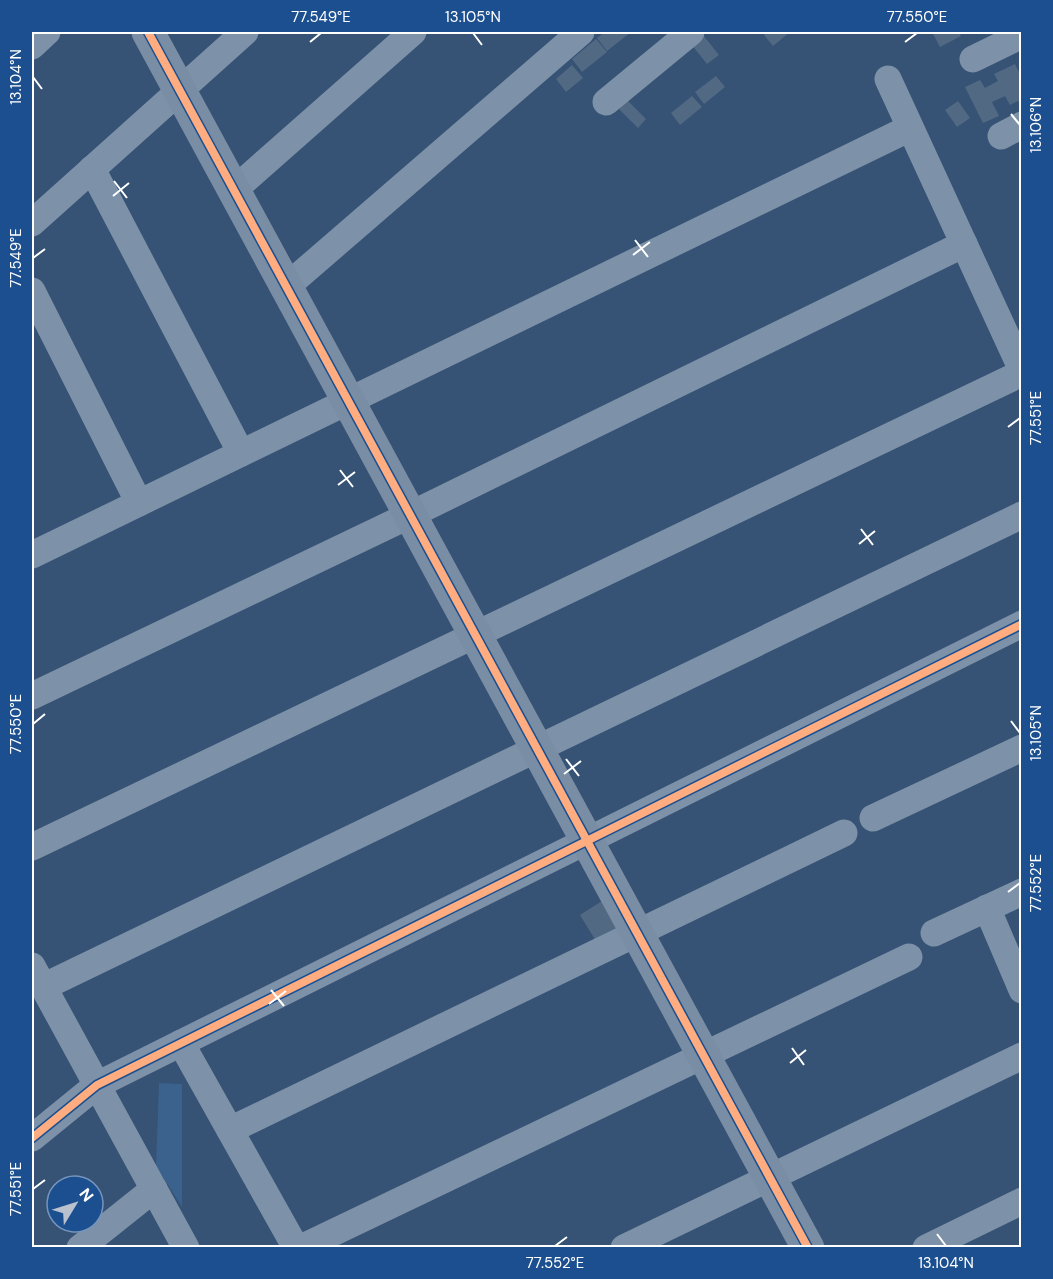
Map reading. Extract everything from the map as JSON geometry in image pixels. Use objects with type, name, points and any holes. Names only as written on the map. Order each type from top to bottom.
[{"type":"street","points":[[32,46],[47,32]]},
{"type":"street","points":[[148,32],[808,1248]]},
{"type":"street","points":[[32,223],[245,32]]},
{"type":"street","points":[[234,190],[413,32]]},
{"type":"street","points":[[286,287],[581,32]]},
{"type":"street","points":[[606,102],[691,32]]},
{"type":"street","points":[[973,59],[1022,34]]},
{"type":"street","points":[[32,847],[1022,371],[888,79]]},
{"type":"street","points":[[32,555],[910,128]]},
{"type":"street","points":[[92,169],[241,453]]},
{"type":"street","points":[[32,696],[410,515],[964,244]]},
{"type":"street","points":[[32,291],[140,503]]},
{"type":"street","points":[[186,1248],[97,1085],[38,988],[1022,515]]},
{"type":"street","points":[[32,1138],[97,1085],[1022,624]]},
{"type":"street","points":[[873,818],[1022,748]]},
{"type":"street","points":[[230,1130],[844,833]]},
{"type":"street","points":[[934,933],[1022,892]]},
{"type":"street","points":[[987,908],[1022,990]]},
{"type":"street","points":[[301,1248],[909,957]]},
{"type":"street","points":[[182,1042],[296,1248]]},
{"type":"street","points":[[624,1248],[1022,1056]]},
{"type":"street","points":[[80,1248],[154,1189]]},
{"type":"street","points":[[926,1248],[1022,1201]]},
{"type":"water","points":[[159,1083],[182,1084],[182,1207],[156,1166]]},
{"type":"building","points":[[605,32],[631,32],[607,51],[597,38]]},
{"type":"building","points":[[768,32],[790,32],[773,46],[764,35]]},
{"type":"building","points":[[932,32],[959,32],[961,36],[940,47]]},
{"type":"building","points":[[703,35],[719,55],[707,64],[691,44]]},
{"type":"building","points":[[596,39],[607,52],[582,72],[572,59]]},
{"type":"building","points":[[1015,64],[1019,72],[1022,71],[1022,108],[1018,101],[1010,105],[1005,96],[992,102],[999,116],[983,123],[965,87],[980,80],[985,88],[998,81],[994,74]]},
{"type":"building","points":[[572,65],[583,78],[566,92],[556,79]]},
{"type":"building","points":[[716,76],[725,87],[704,104],[695,92]]},
{"type":"building","points":[[692,96],[702,107],[680,125],[671,113]]},
{"type":"building","points":[[627,100],[646,119],[638,128],[619,109]]},
{"type":"building","points":[[958,101],[970,118],[957,127],[945,110]]},
{"type":"building","points":[[602,901],[621,931],[599,946],[580,915]]},
{"type":"cycle path","points":[[148,32],[808,1248]]},
{"type":"cycle path","points":[[32,1138],[97,1085],[1022,624]]}]
